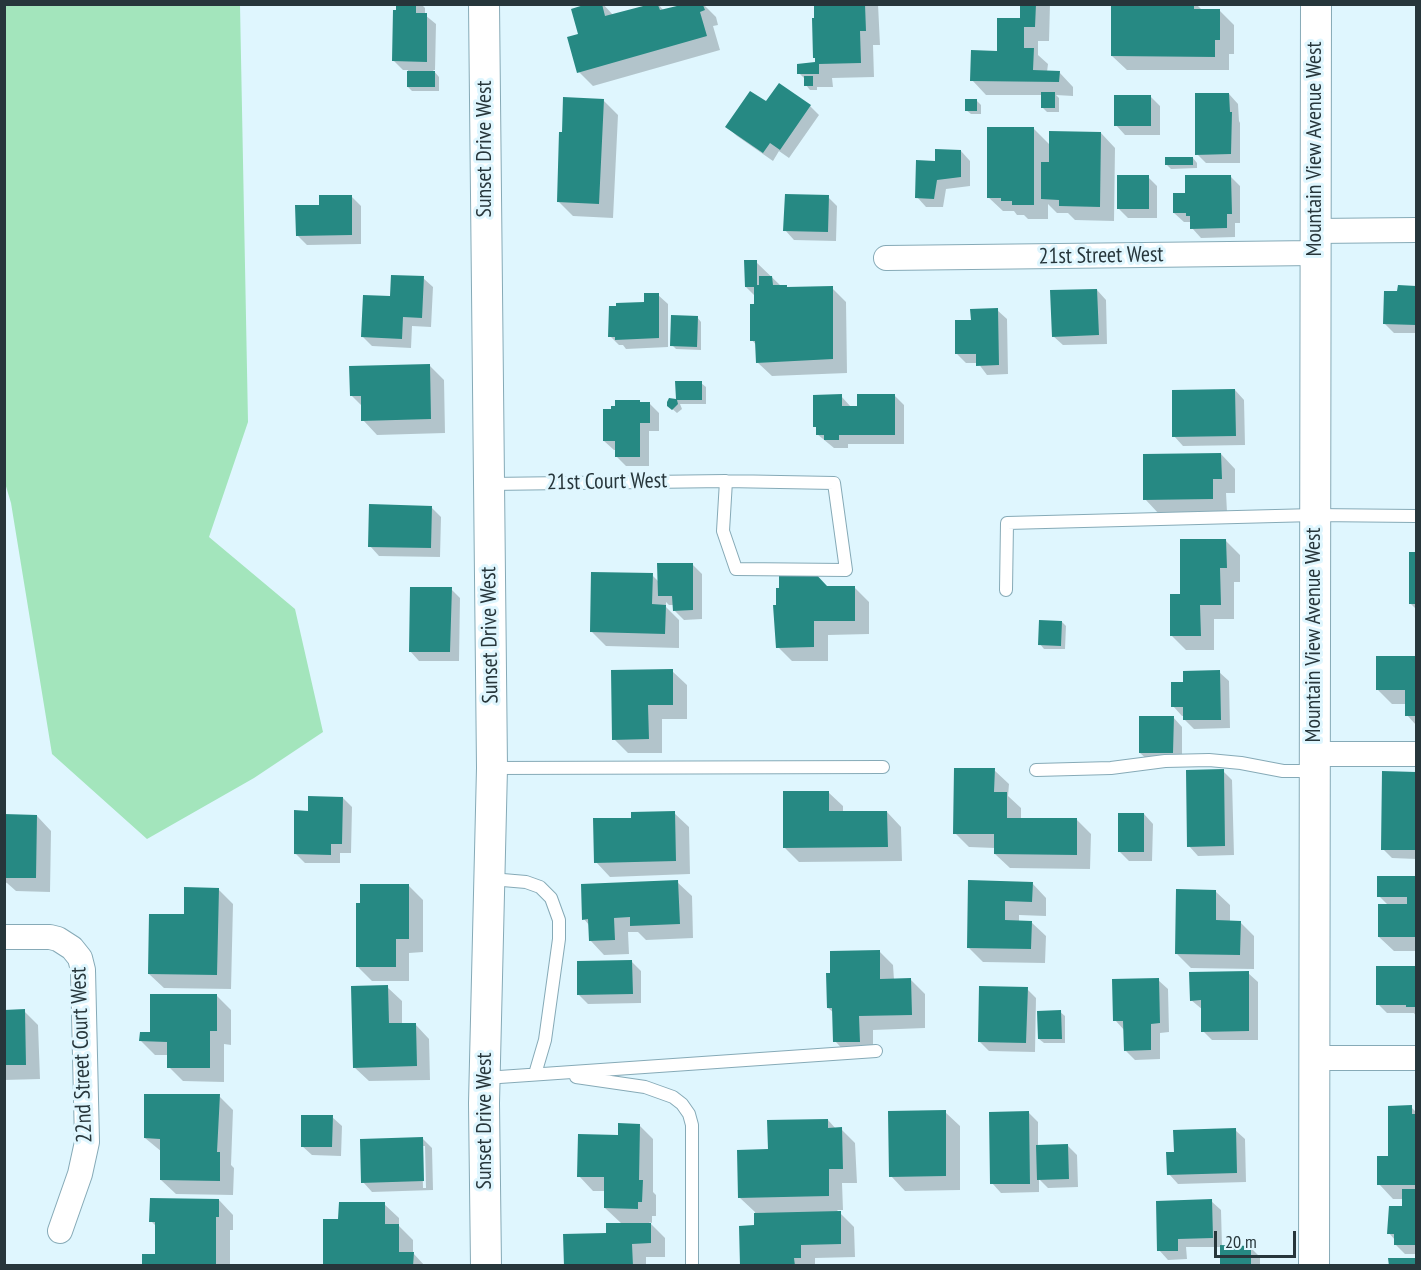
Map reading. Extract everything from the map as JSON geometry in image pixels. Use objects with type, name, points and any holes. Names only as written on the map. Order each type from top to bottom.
[{"type":"street","name":"Sunset Drive West","points":[[484,4],[492,768],[485,1078],[486,1266]]},
{"type":"street","name":"Mountain View Avenue West","points":[[1314,1266],[1316,4]]},
{"type":"street","name":"21st Street West","points":[[886,258],[1315,242],[1416,230]]},
{"type":"street","points":[[1313,763],[1416,754]]},
{"type":"street","name":"22nd Street Court West","points":[[4,937],[58,939],[72,948],[80,958],[83,970],[87,1142],[80,1174],[60,1231]]},
{"type":"street","points":[[1315,1058],[1416,1058]]},
{"type":"lane","name":"21st Court West","points":[[488,484],[726,481],[834,483],[846,570],[736,569],[723,531],[726,481]]},
{"type":"lane","points":[[1006,590],[1007,523],[1314,515],[1416,516]]},
{"type":"lane","points":[[1036,770],[1111,768],[1165,761],[1209,760],[1283,771],[1313,763]]},
{"type":"lane","points":[[492,768],[883,767]]},
{"type":"lane","points":[[489,879],[526,882],[540,887],[551,898],[559,920],[559,939],[545,1040],[535,1074]]},
{"type":"lane","points":[[485,1078],[876,1051]]},
{"type":"lane","points":[[551,1073],[645,1087],[673,1097],[682,1104],[692,1125],[692,1266]]},
{"type":"green space","points":[[4,5],[240,5],[248,422],[209,537],[295,609],[323,732],[254,778],[147,839],[52,754],[11,503],[5,483]]},
{"type":"building","points":[[396,4],[416,4],[416,13],[427,13],[427,62],[392,61],[393,10],[396,10]]},
{"type":"building","points":[[587,4],[602,4],[605,16],[647,5],[658,5],[660,10],[681,5],[703,5],[705,10],[700,12],[707,36],[577,73],[567,37],[578,34],[571,9]]},
{"type":"building","points":[[814,4],[865,4],[866,31],[860,31],[861,63],[819,64],[819,74],[797,74],[797,64],[815,62],[812,18],[814,18]]},
{"type":"building","points":[[1020,4],[1036,4],[1035,27],[1024,27],[1024,48],[1034,48],[1033,70],[1060,71],[1059,82],[970,81],[971,50],[997,51],[997,18],[1020,18]]},
{"type":"building","points":[[1111,4],[1194,4],[1194,9],[1220,9],[1220,40],[1215,40],[1215,57],[1111,56]]},
{"type":"building","points":[[407,71],[435,71],[435,87],[407,87]]},
{"type":"building","points":[[804,76],[813,76],[813,86],[804,86]]},
{"type":"building","points":[[779,83],[811,105],[780,150],[770,143],[763,153],[725,127],[750,91],[766,101]]},
{"type":"building","points":[[1041,92],[1055,92],[1055,108],[1041,108]]},
{"type":"building","points":[[1195,93],[1229,93],[1230,112],[1232,112],[1231,154],[1195,155]]},
{"type":"building","points":[[1114,95],[1151,95],[1151,126],[1114,126]]},
{"type":"building","points":[[563,97],[604,99],[599,204],[557,202],[559,132],[562,132]]},
{"type":"building","points":[[965,99],[977,99],[977,111],[965,111]]},
{"type":"building","points":[[987,127],[1034,127],[1034,205],[1012,205],[1012,201],[987,198]]},
{"type":"building","points":[[1049,131],[1101,132],[1100,207],[1059,206],[1059,200],[1041,199],[1041,162],[1049,162]]},
{"type":"building","points":[[935,149],[961,150],[961,177],[937,180],[934,199],[915,198],[916,160],[935,161]]},
{"type":"building","points":[[1165,157],[1193,157],[1193,165],[1165,165]]},
{"type":"building","points":[[1117,175],[1149,175],[1149,209],[1117,209]]},
{"type":"building","points":[[1185,175],[1231,175],[1232,214],[1227,214],[1227,228],[1190,229],[1190,216],[1186,216],[1186,213],[1173,213],[1173,193],[1185,193]]},
{"type":"building","points":[[785,194],[829,195],[828,232],[783,231]]},
{"type":"building","points":[[319,195],[352,195],[352,235],[296,236],[295,205],[319,205]]},
{"type":"building","points":[[744,260],[757,260],[757,285],[759,285],[759,276],[772,276],[773,285],[833,286],[833,359],[756,363],[755,341],[750,341],[750,304],[754,304],[754,287],[745,287]]},
{"type":"building","points":[[391,275],[424,276],[422,318],[403,317],[402,339],[361,337],[363,295],[390,296]]},
{"type":"building","points":[[1398,285],[1416,286],[1416,325],[1383,324],[1384,291],[1397,291]]},
{"type":"building","points":[[1097,289],[1099,335],[1052,337],[1050,290]]},
{"type":"building","points":[[644,293],[659,293],[659,338],[615,340],[615,337],[608,337],[609,306],[616,306],[616,303],[644,302]]},
{"type":"building","points":[[998,308],[999,365],[976,366],[976,354],[955,354],[955,320],[971,320],[970,309]]},
{"type":"building","points":[[671,315],[698,316],[697,347],[670,346]]},
{"type":"building","points":[[430,364],[431,419],[361,421],[361,396],[350,396],[349,366]]},
{"type":"building","points":[[675,381],[702,381],[702,400],[677,400],[678,404],[672,410],[667,406],[667,402],[669,398],[676,399]]},
{"type":"building","points":[[1235,389],[1236,436],[1172,437],[1172,390]]},
{"type":"building","points":[[842,394],[842,406],[857,406],[857,394],[895,394],[895,435],[839,435],[839,440],[824,440],[824,435],[816,435],[816,427],[813,427],[813,395]]},
{"type":"building","points":[[615,400],[650,402],[650,423],[640,423],[640,457],[615,457],[615,441],[603,441],[603,409],[611,409],[611,406],[615,406]]},
{"type":"building","points":[[1221,453],[1222,479],[1213,479],[1213,499],[1143,500],[1143,454]]},
{"type":"building","points":[[369,504],[432,506],[431,548],[368,547]]},
{"type":"building","points":[[1180,539],[1226,539],[1227,568],[1220,568],[1221,605],[1200,605],[1201,636],[1170,636],[1170,594],[1180,594]]},
{"type":"building","points":[[1409,552],[1416,552],[1416,604],[1409,604]]},
{"type":"building","points":[[657,563],[693,563],[693,610],[673,611],[672,596],[658,596]]},
{"type":"building","points":[[812,570],[827,586],[855,586],[855,621],[814,621],[814,647],[776,648],[773,605],[776,605],[779,575]]},
{"type":"building","points":[[591,572],[653,573],[652,604],[666,605],[665,634],[590,632]]},
{"type":"building","points":[[410,587],[452,587],[450,652],[409,652]]},
{"type":"building","points":[[1039,620],[1062,621],[1061,646],[1038,645]]},
{"type":"building","points":[[1376,656],[1416,656],[1416,716],[1405,716],[1405,690],[1376,690]]},
{"type":"building","points":[[673,669],[673,705],[648,705],[649,739],[612,740],[611,670]]},
{"type":"building","points":[[1220,670],[1221,720],[1183,720],[1183,707],[1171,707],[1171,682],[1183,682],[1183,671]]},
{"type":"building","points":[[1139,716],[1174,716],[1173,753],[1139,753]]},
{"type":"building","points":[[954,768],[995,768],[994,792],[1007,792],[1007,818],[1077,818],[1077,855],[994,854],[994,834],[953,834]]},
{"type":"building","points":[[1224,769],[1225,846],[1187,847],[1186,770]]},
{"type":"building","points":[[1382,771],[1416,772],[1416,850],[1381,850]]},
{"type":"building","points":[[783,791],[829,791],[829,811],[887,811],[888,847],[783,848]]},
{"type":"building","points":[[308,796],[343,797],[342,844],[331,844],[331,855],[294,854],[294,810],[308,811]]},
{"type":"building","points":[[675,811],[676,861],[594,863],[593,818],[631,818],[631,812]]},
{"type":"building","points":[[1118,813],[1144,813],[1144,852],[1118,852]]},
{"type":"building","points":[[4,814],[37,815],[36,878],[4,878]]},
{"type":"building","points":[[1377,876],[1416,876],[1416,937],[1378,937],[1378,904],[1407,904],[1407,897],[1377,897]]},
{"type":"building","points":[[678,880],[680,924],[630,926],[630,917],[614,918],[615,940],[589,941],[588,919],[582,920],[581,884]]},
{"type":"building","points":[[968,880],[1033,882],[1032,902],[1005,901],[1005,920],[1032,921],[1031,949],[967,948]]},
{"type":"building","points":[[360,884],[409,884],[409,939],[396,939],[396,967],[356,967],[356,903],[360,903]]},
{"type":"building","points":[[184,887],[219,888],[217,975],[148,974],[149,914],[184,914]]},
{"type":"building","points":[[1176,889],[1216,890],[1216,920],[1241,921],[1240,955],[1175,954]]},
{"type":"building","points":[[880,950],[880,979],[911,978],[912,1015],[859,1016],[860,1042],[833,1042],[832,1008],[827,1008],[826,973],[830,973],[830,951]]},
{"type":"building","points":[[632,960],[633,994],[577,995],[577,961]]},
{"type":"building","points":[[1376,966],[1416,966],[1416,1007],[1376,1005]]},
{"type":"building","points":[[1249,971],[1249,1031],[1201,1032],[1201,1000],[1190,1001],[1189,972]]},
{"type":"building","points":[[1159,978],[1160,1023],[1151,1024],[1151,1050],[1124,1051],[1123,1021],[1113,1021],[1112,979]]},
{"type":"building","points":[[388,985],[389,1023],[416,1023],[417,1066],[353,1068],[351,986]]},
{"type":"building","points":[[979,986],[1028,987],[1026,1043],[978,1042]]},
{"type":"building","points":[[150,994],[217,994],[217,1031],[210,1031],[210,1068],[167,1068],[167,1042],[139,1041],[140,1032],[150,1032]]},
{"type":"building","points":[[25,1009],[26,1065],[4,1065],[4,1010]]},
{"type":"building","points":[[1061,1010],[1062,1039],[1038,1039],[1037,1011]]},
{"type":"building","points":[[144,1094],[220,1094],[217,1152],[220,1152],[220,1181],[160,1180],[160,1139],[144,1138]]},
{"type":"building","points":[[1412,1105],[1412,1114],[1416,1114],[1416,1185],[1377,1185],[1377,1156],[1388,1156],[1388,1106]]},
{"type":"building","points":[[946,1110],[946,1176],[889,1177],[888,1111]]},
{"type":"building","points":[[1029,1111],[1030,1184],[990,1184],[989,1112]]},
{"type":"building","points":[[301,1115],[333,1115],[332,1147],[301,1147]]},
{"type":"building","points":[[828,1119],[828,1128],[842,1127],[843,1169],[829,1169],[829,1196],[738,1198],[737,1150],[768,1149],[767,1120]]},
{"type":"building","points":[[618,1123],[640,1124],[639,1180],[643,1180],[642,1202],[638,1202],[638,1209],[604,1208],[604,1177],[577,1177],[578,1134],[618,1135]]},
{"type":"building","points":[[1236,1128],[1237,1173],[1167,1175],[1166,1152],[1174,1152],[1173,1130]]},
{"type":"building","points":[[423,1137],[424,1181],[361,1183],[360,1139]]},
{"type":"building","points":[[1068,1144],[1069,1179],[1037,1180],[1036,1145]]},
{"type":"building","points":[[1402,1189],[1416,1189],[1416,1245],[1394,1245],[1394,1234],[1387,1234],[1389,1206],[1402,1206]]},
{"type":"building","points":[[150,1198],[219,1199],[219,1217],[216,1217],[216,1266],[142,1266],[142,1254],[155,1254],[155,1222],[149,1222]]},
{"type":"building","points":[[1212,1199],[1213,1238],[1178,1239],[1178,1251],[1157,1251],[1156,1201]]},
{"type":"building","points":[[339,1202],[385,1202],[385,1224],[399,1224],[399,1252],[414,1252],[413,1266],[323,1266],[323,1219],[338,1219]]},
{"type":"building","points":[[841,1211],[841,1244],[801,1245],[801,1258],[794,1258],[795,1266],[740,1266],[739,1226],[754,1225],[754,1213]]},
{"type":"building","points":[[606,1223],[651,1223],[651,1243],[632,1244],[633,1266],[564,1266],[563,1234],[606,1233]]},
{"type":"building","points":[[1220,1245],[1251,1246],[1251,1266],[1220,1266]]},
{"type":"building","points":[[1388,1258],[1416,1258],[1416,1266],[1389,1266]]}]
